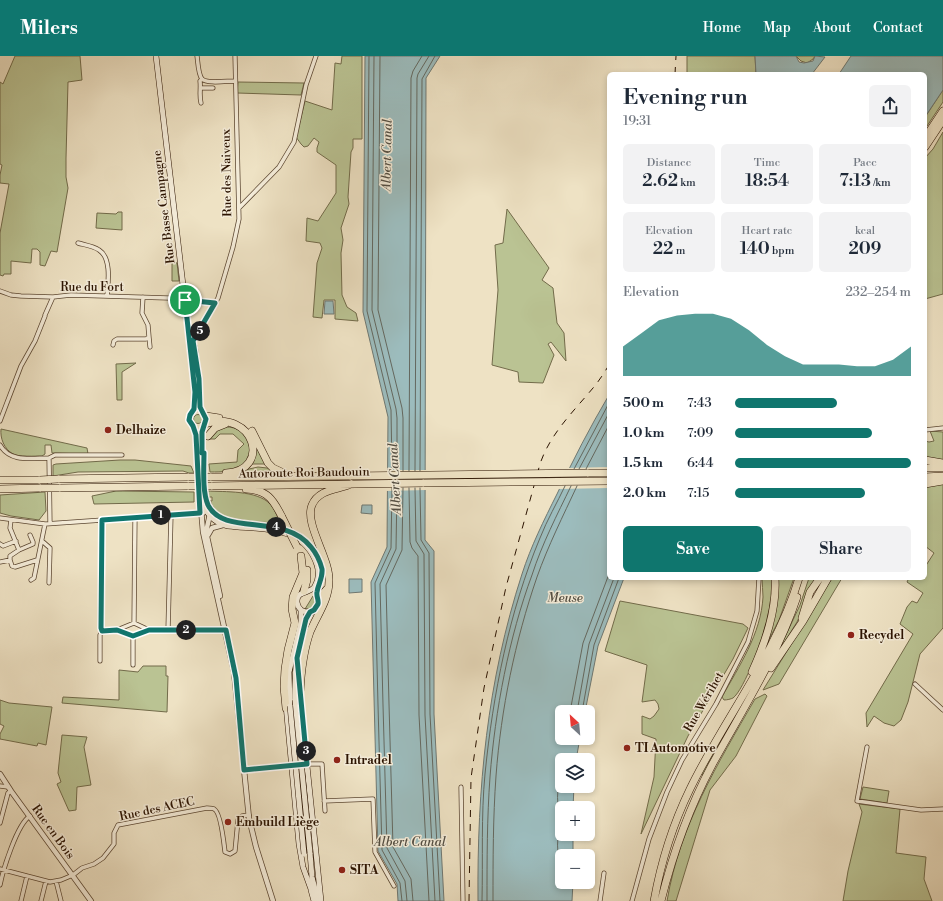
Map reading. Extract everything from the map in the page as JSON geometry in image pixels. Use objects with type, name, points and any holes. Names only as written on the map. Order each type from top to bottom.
[{"type":"highway","points":[[927,135],[943,111]]},
{"type":"highway","points":[[927,144],[943,120]]},
{"type":"highway","points":[[204,419],[212,422],[233,424],[242,428],[250,438],[253,445],[251,458],[244,467],[236,472],[219,474],[210,477]]},
{"type":"highway","points":[[204,419],[234,420],[245,424],[254,435],[266,460],[271,466],[290,476]]},
{"type":"highway","points":[[208,436],[212,430],[218,426],[233,424]]},
{"type":"highway","points":[[927,460],[943,463]]},
{"type":"highway","points":[[927,468],[943,468]]},
{"type":"highway","name":"Autoroute Roi Baudouin","points":[[0,480],[607,473]]},
{"type":"highway","points":[[927,477],[943,476]]},
{"type":"highway","name":"Autoroute Roi Baudouin","points":[[0,488],[607,480]]},
{"type":"highway","points":[[927,484],[943,481]]},
{"type":"highway","points":[[300,692],[304,653],[310,632],[326,599],[329,579],[328,569],[312,524],[311,508],[317,497],[324,492],[342,488],[351,484]]},
{"type":"highway","points":[[231,486],[234,489],[263,492],[272,500],[305,564],[307,573],[307,591]]},
{"type":"highway","points":[[288,707],[284,687],[285,669],[295,623],[292,600],[303,573],[301,556]]},
{"type":"highway","points":[[743,695],[770,623],[775,599],[775,580]]},
{"type":"highway","points":[[654,901],[667,849],[685,800],[777,634],[797,580]]},
{"type":"highway","points":[[661,901],[673,856],[688,816],[712,765],[749,701],[771,659],[789,620],[802,580]]},
{"type":"highway","points":[[796,631],[810,592],[819,580]]},
{"type":"highway","points":[[754,691],[803,621],[827,580]]},
{"type":"highway","points":[[318,597],[328,587]]},
{"type":"main road","name":"Rue Basse Campagne","points":[[156,56],[195,387],[193,412],[189,418],[196,435],[200,493],[209,514]]},
{"type":"main road","name":"Rue Basse Campagne","points":[[188,328],[193,341],[199,379],[199,404],[204,419],[202,432],[203,496],[209,514]]},
{"type":"main road","points":[[193,412],[204,419],[198,427],[193,426]]},
{"type":"main road","points":[[208,436],[204,444],[203,453],[205,494],[210,508],[217,515],[226,520],[256,525]]},
{"type":"main road","points":[[209,514],[225,523],[279,527],[290,530],[302,537],[309,544],[317,556],[322,569],[318,604],[316,608],[310,612],[305,622],[297,658],[295,679],[295,700],[307,854],[319,901]]},
{"type":"main road","points":[[209,514],[223,525],[279,531],[292,535],[300,540],[310,550],[317,567],[318,574],[316,583],[307,591],[299,595],[297,600],[298,606],[301,610],[300,622],[289,672],[288,707],[291,765],[301,856],[307,880],[312,892]]},
{"type":"main road","points":[[307,591],[318,597]]},
{"type":"main road","points":[[301,610],[310,612]]},
{"type":"main road","points":[[297,658],[319,901]]},
{"type":"main road","points":[[288,707],[314,901]]},
{"type":"street","points":[[197,56],[202,79],[207,82],[234,81]]},
{"type":"street","name":"Rue des Naiveux","points":[[193,341],[215,303],[233,247],[238,219],[239,208],[234,81],[235,56]]},
{"type":"street","points":[[239,208],[279,167],[294,142],[306,84],[316,56]]},
{"type":"street","points":[[201,103],[199,95],[201,88],[200,81],[202,79]]},
{"type":"street","points":[[201,88],[213,88]]},
{"type":"street","points":[[78,243],[100,251],[104,256],[109,270],[107,296]]},
{"type":"street","name":"Rue du Fort","points":[[0,291],[11,295],[21,296],[53,297],[71,294],[185,300]]},
{"type":"street","points":[[0,421],[21,366],[35,341],[53,297]]},
{"type":"street","points":[[142,297],[142,313],[150,329],[150,347]]},
{"type":"street","points":[[185,300],[215,303]]},
{"type":"street","points":[[113,345],[114,341],[118,339],[146,339],[149,337]]},
{"type":"street","points":[[927,430],[943,428]]},
{"type":"street","points":[[0,445],[7,453],[16,458],[49,458],[55,455],[122,455]]},
{"type":"street","points":[[49,458],[50,524]]},
{"type":"street","name":"Rue Basse Campagne","points":[[200,493],[200,513],[203,532],[224,629],[226,630]]},
{"type":"street","points":[[0,518],[50,524],[135,517],[200,513],[209,514],[206,530],[227,628],[226,630],[234,672],[249,815],[256,847],[273,901]]},
{"type":"street","points":[[168,630],[171,515]]},
{"type":"street","points":[[134,623],[135,517]]},
{"type":"street","points":[[11,520],[10,528],[19,550]]},
{"type":"street","points":[[100,661],[100,635],[102,631],[100,625],[102,520]]},
{"type":"street","points":[[31,580],[34,578],[45,524]]},
{"type":"street","points":[[207,536],[212,528],[223,525]]},
{"type":"street","points":[[30,535],[33,542],[32,544],[10,556],[10,560],[12,566],[15,567],[37,560]]},
{"type":"street","points":[[0,544],[3,546],[16,541]]},
{"type":"street","points":[[42,542],[50,548],[49,583]]},
{"type":"street","points":[[0,562],[10,560]]},
{"type":"street","name":"Rue Wérihet","points":[[632,901],[649,839],[667,792],[682,760],[716,704],[748,642],[757,611],[759,580]]},
{"type":"street","points":[[102,631],[117,630],[134,623],[149,630]]},
{"type":"street","points":[[117,630],[133,636],[149,630],[226,630]]},
{"type":"street","points":[[133,636],[133,665]]},
{"type":"street","points":[[915,684],[943,710]]},
{"type":"street","points":[[867,747],[858,801],[921,810],[943,809]]},
{"type":"street","points":[[244,770],[291,765],[322,764],[325,811]]},
{"type":"street","name":"Rue en Bois","points":[[0,774],[1,784],[9,789],[30,816],[91,901]]},
{"type":"street","points":[[461,787],[463,901]]},
{"type":"street","points":[[0,822],[9,789]]},
{"type":"street","points":[[324,801],[373,799],[375,852],[394,886]]},
{"type":"street","name":"Rue des ACEC","points":[[73,875],[82,868],[94,864],[103,858],[114,844],[114,833],[118,825],[213,808],[217,811],[222,829],[225,852],[230,854],[235,851],[238,820],[242,816],[249,815]]},
{"type":"street","points":[[0,885],[2,870],[24,821],[30,816]]},
{"type":"street","points":[[2,870],[46,881],[56,881],[73,875]]},
{"type":"street","points":[[600,901],[604,873]]},
{"type":"street","points":[[21,901],[27,876]]},
{"type":"street","points":[[41,901],[46,881]]},
{"type":"street","points":[[56,881],[61,901]]},
{"type":"green space","points":[[15,56],[80,56],[82,80],[68,82],[66,177],[68,188],[57,252],[51,251],[45,266],[40,265],[40,252],[37,249],[32,249],[31,263],[11,261],[11,274],[4,274],[3,276],[0,275],[0,233],[9,184],[0,183],[2,165],[0,164],[0,82],[3,84]]},
{"type":"green space","points":[[342,56],[362,56],[362,139],[353,139],[348,197],[349,204],[341,228],[343,240],[341,253],[342,295],[347,307],[356,313],[358,321],[335,319],[335,300],[324,300],[322,318],[313,317],[317,263],[322,248],[320,243],[306,241],[307,218],[318,221],[336,193],[336,165],[317,152],[319,142],[314,138],[308,146],[304,147],[296,137],[305,101],[332,110],[335,63],[341,64]]},
{"type":"green space","points":[[687,56],[755,56],[756,72],[687,72]]},
{"type":"green space","points":[[796,56],[815,56],[807,63],[801,61]]},
{"type":"green space","points":[[238,82],[304,83],[301,95],[237,93]]},
{"type":"green space","points":[[943,90],[943,102],[927,126],[927,114]]},
{"type":"green space","points":[[943,132],[943,294],[927,298],[927,156],[933,149]]},
{"type":"green space","points":[[507,209],[549,268],[542,280],[553,288],[557,323],[564,333],[566,361],[551,342],[548,344],[554,355],[543,383],[519,382],[518,372],[492,365],[498,290],[495,245],[503,243]]},
{"type":"green space","points":[[118,212],[122,212],[122,230],[96,228],[97,213],[116,214]]},
{"type":"green space","points":[[172,262],[177,263],[179,281],[172,281]]},
{"type":"green space","points":[[136,363],[122,372],[122,400],[117,400],[116,364]]},
{"type":"green space","points":[[196,415],[200,415],[202,419],[200,423],[196,423],[194,421],[194,417]]},
{"type":"green space","points":[[223,427],[234,428],[244,434],[249,443],[249,457],[247,462],[236,469],[223,472],[210,472],[209,464],[237,462],[238,450],[244,444],[233,434],[220,434],[215,439],[209,439],[212,432]]},
{"type":"green space","points":[[1,429],[87,448],[88,454],[52,453],[51,445],[45,445],[45,454],[42,456],[15,455],[5,446],[1,436]]},
{"type":"green space","points":[[930,431],[943,432],[943,460],[927,457],[927,442],[934,441]]},
{"type":"green space","points":[[254,440],[267,464],[250,464]]},
{"type":"green space","points":[[135,460],[191,466],[194,473],[183,471],[78,472],[53,476],[53,465],[56,464]]},
{"type":"green space","points":[[258,467],[267,468],[273,471],[244,472]]},
{"type":"green space","points":[[943,483],[943,628],[920,654],[908,702],[901,720],[894,726],[884,723],[874,716],[867,727],[866,713],[913,634],[900,624],[907,607],[912,601],[917,603],[923,593],[907,582],[908,580],[927,580],[927,564],[934,553],[927,548],[927,486]]},
{"type":"green space","points":[[116,491],[194,492],[194,502],[94,504],[92,496]]},
{"type":"green space","points":[[207,491],[249,494],[264,499],[275,510],[280,523],[234,521],[225,518],[213,509],[209,501],[212,501],[212,497],[207,497]]},
{"type":"green space","points":[[45,492],[46,511],[39,520],[0,513],[0,495]]},
{"type":"green space","points":[[762,580],[772,580],[771,605],[768,621],[758,650],[743,685],[733,698],[724,700],[722,697],[754,637],[763,597]]},
{"type":"green space","points":[[777,580],[793,580],[779,620],[759,659]]},
{"type":"green space","points":[[808,580],[816,580],[797,622],[777,654],[800,605]]},
{"type":"green space","points":[[831,580],[841,580],[779,684],[763,690]]},
{"type":"green space","points":[[313,596],[315,601],[314,605],[311,608],[305,609]]},
{"type":"green space","points":[[620,601],[743,624],[748,628],[733,659],[688,736],[641,834],[654,777],[656,739],[642,734],[642,716],[650,719],[659,709],[655,700],[642,702],[647,665],[605,651]]},
{"type":"green space","points":[[769,657],[704,774],[700,775]]},
{"type":"green space","points":[[143,666],[166,666],[166,676],[168,676],[167,712],[62,703],[63,697],[119,700],[119,670],[138,672]]},
{"type":"green space","points":[[765,694],[767,696],[736,756],[710,790],[676,901],[667,901],[673,873],[681,847],[702,796],[755,699]]},
{"type":"green space","points":[[0,700],[9,703],[52,707],[46,745],[38,743],[37,746],[0,739],[0,734],[4,726],[0,724]]},
{"type":"green space","points":[[62,735],[87,737],[84,747],[91,785],[77,787],[76,810],[69,811],[57,784],[61,782],[58,773]]},
{"type":"green space","points":[[863,787],[889,791],[887,803],[860,799]]},
{"type":"green space","points":[[859,804],[900,809],[896,853],[926,857],[924,879],[932,901],[843,901],[848,871],[862,812]]},
{"type":"water","name":"Albert Canal","points":[[365,56],[440,56],[426,78],[425,540],[434,551],[434,714],[444,901],[398,901],[397,884],[378,851],[371,582],[387,547],[388,417],[363,312]]},
{"type":"water","points":[[755,56],[796,56],[799,62],[804,63],[813,61],[815,56],[825,57],[814,72],[756,72]]},
{"type":"water","points":[[851,56],[943,56],[943,90],[927,114],[927,72],[840,72]]},
{"type":"water","points":[[325,301],[333,301],[334,314],[324,314]]},
{"type":"water","name":"Meuse","points":[[607,398],[607,580],[623,580],[598,646],[586,705],[555,705],[555,745],[579,745],[577,753],[555,753],[555,793],[574,793],[573,801],[555,801],[555,841],[573,841],[573,849],[555,849],[555,889],[573,889],[572,901],[478,901],[478,859],[482,776],[492,695],[500,655],[522,574],[538,533],[575,456]]},
{"type":"water","points":[[362,505],[372,505],[372,514],[361,513]]},
{"type":"water","points":[[349,579],[362,579],[362,592],[349,593]]},
{"type":"pier","points":[[607,467],[607,488],[557,489],[567,468]]},
{"type":"pier","points":[[386,470],[426,470],[426,490],[386,491]]},
{"type":"railway","points":[[675,72],[676,56]]},
{"type":"railway","points":[[469,901],[471,778],[484,688],[506,587],[544,453],[556,433],[607,368]]},
{"type":"place","name":"Delhaize","points":[[108,430]]},
{"type":"place","name":"Recydel","points":[[851,635]]},
{"type":"place","name":"TI Automotive","points":[[627,748]]},
{"type":"place","name":"Intradel","points":[[337,760]]},
{"type":"place","name":"Embuild Liège","points":[[228,822]]},
{"type":"place","name":"SITA","points":[[342,870]]},
{"type":"route","points":[[185,300],[215,303],[193,341],[199,379],[199,402],[201,411],[206,416],[206,421],[202,432],[202,453],[204,453],[205,492],[208,505],[217,515],[229,521],[279,527],[294,532],[304,539],[311,547],[321,566],[322,578],[317,595],[318,604],[314,610],[308,614],[306,619],[297,658],[307,764],[244,770],[236,678],[226,630],[149,630],[133,636],[117,630],[102,631],[100,625],[103,534],[102,520],[200,513],[196,433],[189,420],[194,409],[195,387],[185,300]]}]
